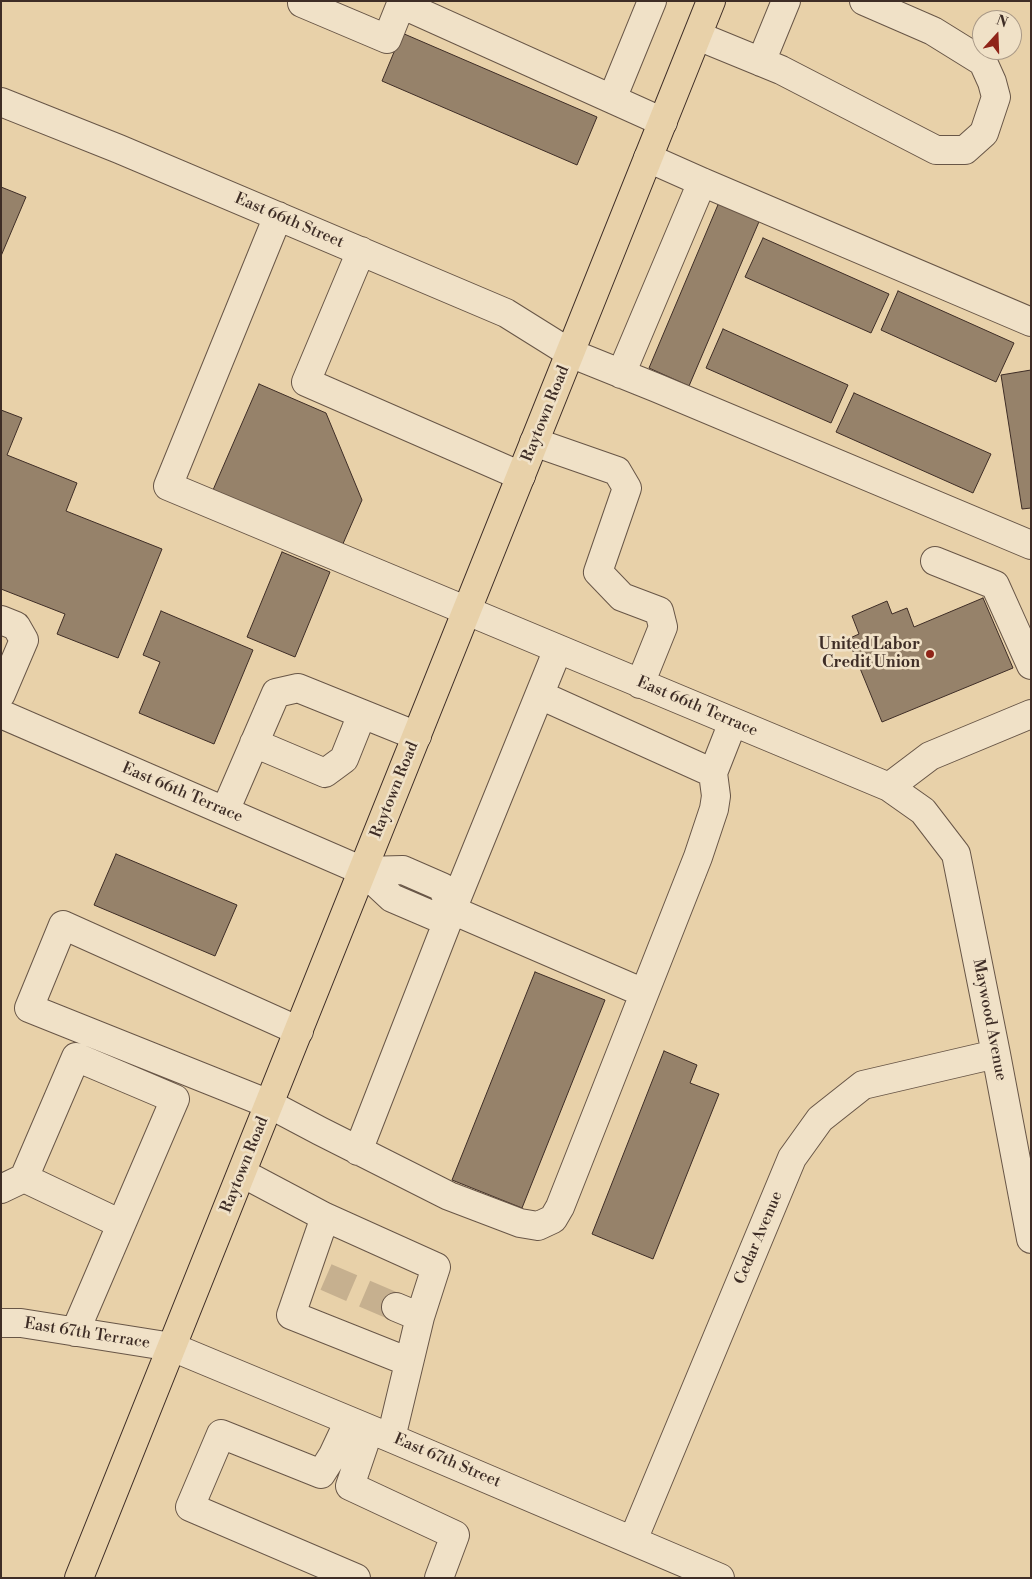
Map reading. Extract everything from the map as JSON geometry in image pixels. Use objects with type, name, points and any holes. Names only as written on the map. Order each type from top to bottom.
[{"type":"main road","name":"Raytown Road","points":[[79,1578],[712,1]]},
{"type":"street","points":[[612,99],[652,1]]},
{"type":"street","points":[[761,62],[786,1]]},
{"type":"street","points":[[698,36],[781,70],[936,150],[966,150],[984,133],[996,98],[984,62],[934,31],[864,1]]},
{"type":"street","points":[[302,3],[387,39],[402,3],[663,122]]},
{"type":"street","name":"East 66th Street","points":[[1,102],[278,216],[506,313],[570,353],[1031,545]]},
{"type":"street","points":[[648,158],[1031,322]]},
{"type":"street","points":[[621,374],[702,182]]},
{"type":"street","name":"East 66th Terrace","points":[[278,216],[168,486],[889,787],[923,811]]},
{"type":"street","points":[[361,251],[306,382],[521,476]]},
{"type":"street","points":[[534,442],[616,471],[627,488],[598,572],[622,597],[659,611],[663,627],[640,684]]},
{"type":"street","points":[[935,562],[995,585],[1031,665]]},
{"type":"street","points":[[1,620],[16,626],[24,640],[1,694]]},
{"type":"street","points":[[358,1151],[452,910],[558,649]]},
{"type":"street","points":[[225,811],[276,693],[298,688],[417,736]]},
{"type":"street","points":[[540,695],[713,773]]},
{"type":"street","name":"East 66th Terrace","points":[[1,714],[363,871]]},
{"type":"street","points":[[254,743],[325,773],[344,759],[362,714]]},
{"type":"street","points":[[889,787],[930,756],[1031,714]]},
{"type":"street","points":[[299,1031],[63,925],[29,1008],[269,1104],[358,1151],[450,1196],[520,1223],[538,1226],[553,1219],[560,1207],[698,857],[714,809],[716,796],[713,773],[733,722]]},
{"type":"street","name":"Maywood Avenue","points":[[923,811],[956,854],[1031,1239]]},
{"type":"street","points":[[363,871],[402,870],[442,887],[452,910],[644,993]]},
{"type":"street","name":"Cedar Avenue","points":[[633,1540],[792,1158],[820,1119],[863,1085],[996,1054]]},
{"type":"street","points":[[75,1332],[175,1099],[76,1057],[13,1183],[121,1224]]},
{"type":"street","points":[[242,1173],[325,1217],[436,1267],[408,1312],[409,1362],[369,1429],[350,1486],[455,1535],[439,1578]]},
{"type":"street","points":[[325,1217],[316,1273],[291,1315],[409,1362]]},
{"type":"street","name":"East 67th Terrace","points":[[1,1323],[21,1323],[172,1347]]},
{"type":"street","name":"East 67th Street","points":[[172,1347],[720,1578]]},
{"type":"street","points":[[356,1578],[190,1508],[221,1434],[321,1474],[334,1455],[369,1429]]},
{"type":"building","points":[[402,33],[597,117],[577,165],[382,81]]},
{"type":"building","points":[[1,187],[26,197],[1,256]]},
{"type":"building","points":[[720,200],[761,217],[689,386],[649,368]]},
{"type":"building","points":[[763,238],[889,294],[871,333],[745,277]]},
{"type":"building","points":[[898,291],[1014,343],[996,382],[881,330]]},
{"type":"building","points":[[723,329],[848,385],[831,423],[706,368]]},
{"type":"building","points":[[1031,370],[1031,508],[1022,509],[1001,375]]},
{"type":"building","points":[[259,384],[326,413],[362,500],[342,546],[213,490]]},
{"type":"building","points":[[854,393],[991,454],[973,493],[836,432]]},
{"type":"building","points":[[1,410],[22,418],[7,455],[77,483],[66,511],[162,549],[118,658],[57,634],[65,614],[1,589]]},
{"type":"building","points":[[282,552],[330,572],[295,657],[247,637]]},
{"type":"building","name":"United Labor Credit Union","points":[[983,598],[1013,668],[882,722],[848,639],[859,634],[852,616],[887,601],[892,614],[907,608],[914,627]]},
{"type":"building","points":[[161,611],[253,650],[214,744],[139,713],[160,662],[143,655]]},
{"type":"building","points":[[116,854],[237,905],[215,956],[94,905]]},
{"type":"building","points":[[535,972],[605,1000],[522,1208],[452,1180]]},
{"type":"building","points":[[664,1051],[697,1065],[690,1083],[719,1094],[653,1259],[592,1234]]},
{"type":"tunnel","points":[[326,1277],[396,1307]]},
{"type":"place","name":"United Labor Credit Union","points":[[930,654]]}]
